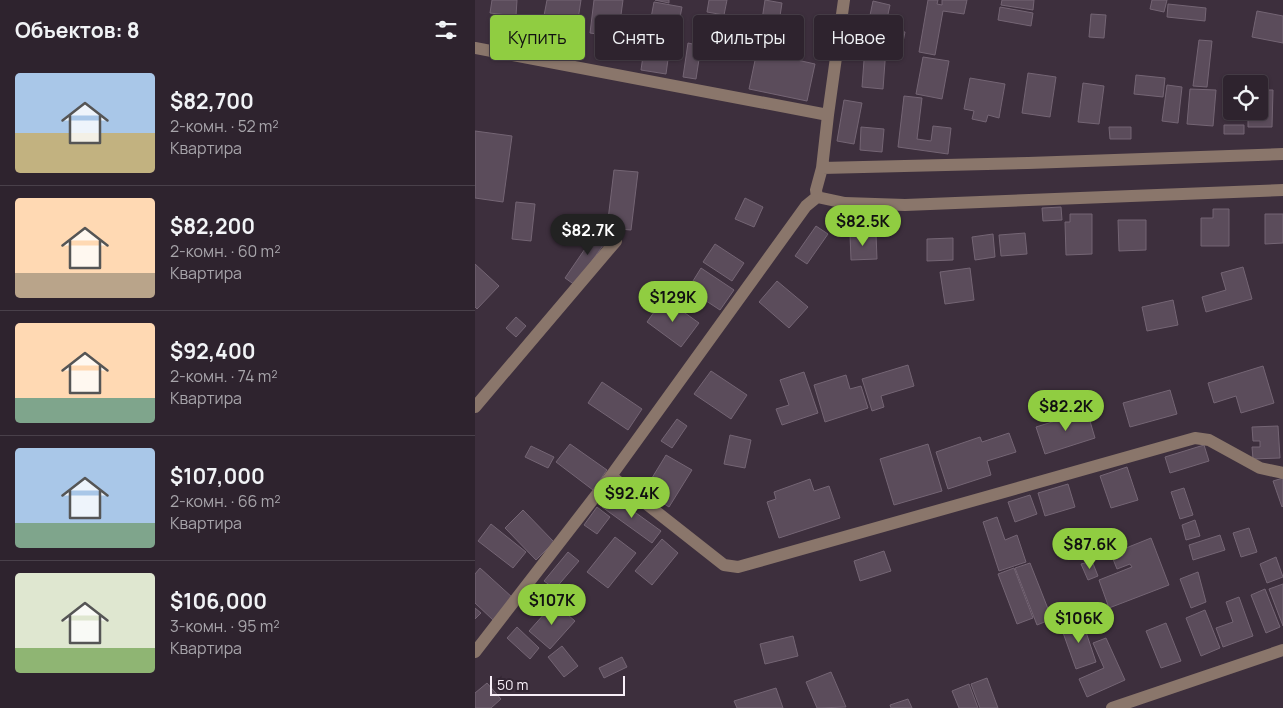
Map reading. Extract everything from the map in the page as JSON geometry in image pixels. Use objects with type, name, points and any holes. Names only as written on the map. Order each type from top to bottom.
[{"type":"street","points":[[817,197],[816,190],[823,168],[828,115],[844,0]]},
{"type":"street","points":[[475,48],[828,115]]},
{"type":"street","points":[[823,168],[1283,154]]},
{"type":"street","points":[[817,197],[845,203],[905,206],[1283,190]]},
{"type":"street","points":[[475,652],[611,476],[806,206],[817,197]]},
{"type":"street","points":[[475,407],[616,241]]},
{"type":"street","points":[[611,476],[724,565],[738,567],[1195,438],[1209,440],[1259,468],[1283,473]]},
{"type":"street","points":[[1112,708],[1283,650]]},
{"type":"building","points":[[492,0],[517,0],[516,15],[490,13]]},
{"type":"building","points":[[547,0],[581,0],[579,15],[544,15]]},
{"type":"building","points":[[594,0],[623,0],[621,15],[595,15],[595,34],[590,33]]},
{"type":"building","points":[[655,0],[669,0],[669,3]]},
{"type":"building","points":[[709,0],[727,0],[724,15],[707,12]]},
{"type":"building","points":[[765,0],[782,3],[780,15],[763,15]]},
{"type":"building","points":[[928,0],[938,0],[937,4],[942,5],[942,0],[967,0],[964,14],[943,11],[935,55],[919,52]]},
{"type":"building","points":[[1002,0],[1034,0],[1033,10],[1001,5]]},
{"type":"building","points":[[1152,0],[1167,0],[1164,12],[1150,9]]},
{"type":"building","points":[[873,1],[890,5],[888,15],[870,15]]},
{"type":"building","points":[[654,2],[682,7],[680,15],[652,15]]},
{"type":"building","points":[[1168,4],[1206,8],[1205,21],[1167,17]]},
{"type":"building","points":[[1000,7],[1033,13],[1031,26],[998,20]]},
{"type":"building","points":[[1257,11],[1283,16],[1283,43],[1252,37]]},
{"type":"building","points":[[1091,14],[1106,15],[1104,38],[1089,37]]},
{"type":"building","points":[[1199,40],[1212,41],[1207,87],[1193,86]]},
{"type":"building","points":[[688,43],[693,44],[693,60],[699,60],[696,79],[683,77]]},
{"type":"building","points":[[923,57],[949,61],[942,99],[916,94]]},
{"type":"building","points":[[642,60],[668,60],[666,74],[641,70]]},
{"type":"building","points":[[755,60],[797,60],[815,64],[807,101],[749,89]]},
{"type":"building","points":[[864,60],[885,60],[883,89],[862,87]]},
{"type":"building","points":[[1028,73],[1056,77],[1050,117],[1022,113]]},
{"type":"building","points":[[1136,75],[1165,78],[1163,97],[1134,94]]},
{"type":"building","points":[[970,78],[1005,84],[999,118],[988,115],[986,122],[972,119],[974,111],[964,109]]},
{"type":"building","points":[[1083,83],[1104,86],[1099,124],[1078,122]]},
{"type":"building","points":[[1167,85],[1182,87],[1178,123],[1162,121]]},
{"type":"building","points":[[1190,89],[1216,90],[1213,126],[1187,124]]},
{"type":"building","points":[[1268,90],[1273,90],[1272,127],[1248,127],[1248,120],[1268,120]]},
{"type":"building","points":[[904,96],[922,98],[917,139],[931,141],[933,126],[951,128],[948,154],[898,147]]},
{"type":"building","points":[[844,100],[862,103],[854,144],[837,141]]},
{"type":"building","points":[[1224,125],[1244,125],[1244,134],[1224,134]]},
{"type":"building","points":[[861,127],[884,129],[882,152],[860,150]]},
{"type":"building","points":[[1109,127],[1131,127],[1131,139],[1110,139]]},
{"type":"building","points":[[475,131],[512,136],[503,202],[475,198]]},
{"type":"building","points":[[614,170],[638,172],[631,230],[607,228]]},
{"type":"building","points":[[745,198],[763,207],[754,227],[735,219]]},
{"type":"building","points":[[516,202],[535,204],[531,241],[512,239]]},
{"type":"building","points":[[1061,207],[1062,220],[1043,221],[1042,208]]},
{"type":"building","points":[[1213,209],[1229,209],[1229,246],[1201,246],[1201,218],[1213,218]]},
{"type":"building","points":[[1070,214],[1092,214],[1092,254],[1066,255],[1065,222],[1070,222]]},
{"type":"building","points":[[1265,214],[1283,214],[1283,243],[1265,244]]},
{"type":"building","points":[[1118,220],[1146,220],[1146,250],[1119,251]]},
{"type":"building","points":[[816,226],[828,234],[807,264],[795,256]]},
{"type":"building","points":[[600,227],[611,234],[575,285],[565,278]]},
{"type":"building","points":[[1025,233],[1027,254],[1001,256],[999,235]]},
{"type":"building","points":[[850,234],[876,234],[877,259],[851,260]]},
{"type":"building","points":[[993,234],[995,257],[975,260],[972,237]]},
{"type":"building","points":[[953,238],[953,260],[927,261],[927,239]]},
{"type":"building","points":[[715,244],[744,263],[732,281],[703,262]]},
{"type":"building","points":[[475,264],[499,286],[477,309],[475,307]]},
{"type":"building","points":[[1243,267],[1252,299],[1206,312],[1202,297],[1226,290],[1221,273]]},
{"type":"building","points":[[701,268],[734,290],[720,310],[688,289]]},
{"type":"building","points":[[970,268],[974,300],[945,304],[940,272]]},
{"type":"building","points":[[777,281],[808,307],[789,328],[759,302]]},
{"type":"building","points":[[664,298],[699,323],[681,347],[647,322]]},
{"type":"building","points":[[1173,300],[1178,325],[1147,331],[1142,307]]},
{"type":"building","points":[[516,317],[526,326],[516,337],[506,328]]},
{"type":"building","points":[[908,365],[914,386],[881,396],[884,407],[872,411],[862,379]]},
{"type":"building","points":[[1263,366],[1274,403],[1241,413],[1236,396],[1214,403],[1208,383]]},
{"type":"building","points":[[711,371],[747,395],[731,419],[694,394]]},
{"type":"building","points":[[804,372],[818,413],[782,425],[776,409],[789,405],[780,380]]},
{"type":"building","points":[[846,375],[850,389],[861,386],[868,408],[825,422],[814,385]]},
{"type":"building","points":[[602,382],[642,409],[628,430],[588,403]]},
{"type":"building","points":[[1170,390],[1177,414],[1130,427],[1123,403]]},
{"type":"building","points":[[1087,411],[1095,438],[1045,454],[1036,427]]},
{"type":"building","points":[[677,419],[687,426],[672,448],[661,441]]},
{"type":"building","points":[[1278,426],[1280,458],[1253,459],[1252,447],[1260,447],[1260,441],[1253,441],[1252,427]]},
{"type":"building","points":[[1009,433],[1016,452],[987,461],[991,475],[948,489],[936,452],[980,437],[982,442]]},
{"type":"building","points":[[730,435],[751,440],[745,468],[724,464]]},
{"type":"building","points":[[570,444],[607,470],[593,490],[556,462]]},
{"type":"building","points":[[928,444],[942,491],[894,505],[880,459]]},
{"type":"building","points":[[1204,445],[1209,461],[1170,473],[1165,457]]},
{"type":"building","points":[[531,446],[554,457],[548,468],[525,457]]},
{"type":"building","points":[[666,455],[692,470],[669,507],[644,491]]},
{"type":"building","points":[[1127,467],[1138,500],[1111,508],[1100,476]]},
{"type":"building","points":[[1283,478],[1283,506],[1282,507],[1273,481]]},
{"type":"building","points":[[810,479],[814,491],[829,486],[840,518],[779,538],[767,502],[776,499],[774,492]]},
{"type":"building","points":[[1068,484],[1075,507],[1045,516],[1038,493]]},
{"type":"building","points":[[1184,488],[1193,515],[1180,519],[1171,492]]},
{"type":"building","points":[[611,495],[661,531],[652,543],[602,507]]},
{"type":"building","points":[[1030,495],[1037,514],[1015,522],[1008,502]]},
{"type":"building","points":[[597,507],[610,517],[597,534],[584,525]]},
{"type":"building","points":[[523,510],[554,542],[536,560],[505,528]]},
{"type":"building","points":[[997,517],[1005,540],[1017,535],[1026,562],[999,571],[983,522]]},
{"type":"building","points":[[1195,520],[1200,536],[1186,540],[1182,525]]},
{"type":"building","points":[[491,524],[526,552],[513,568],[478,541]]},
{"type":"building","points":[[1249,528],[1257,552],[1241,557],[1233,533]]},
{"type":"building","points":[[1220,535],[1225,550],[1193,560],[1189,545]]},
{"type":"building","points":[[615,537],[636,553],[608,588],[587,572]]},
{"type":"building","points":[[1151,538],[1169,585],[1109,608],[1099,580],[1132,567],[1130,564],[1117,569],[1111,554]]},
{"type":"building","points":[[662,539],[678,553],[652,585],[635,571]]},
{"type":"building","points":[[884,551],[891,571],[860,581],[854,561]]},
{"type":"building","points":[[568,552],[579,561],[555,589],[544,581]]},
{"type":"building","points":[[1276,557],[1283,577],[1267,583],[1260,564]]},
{"type":"building","points":[[1092,561],[1098,576],[1088,580],[1081,564]]},
{"type":"building","points":[[1030,563],[1052,619],[1037,625],[1015,568]]},
{"type":"building","points":[[480,568],[513,598],[493,620],[475,603],[475,574]]},
{"type":"building","points":[[1014,568],[1033,618],[1017,624],[998,574]]},
{"type":"building","points":[[1198,572],[1206,602],[1191,608],[1180,579]]},
{"type":"building","points":[[1283,584],[1283,626],[1269,589]]},
{"type":"building","points":[[1265,589],[1280,627],[1266,633],[1251,595]]},
{"type":"building","points":[[1239,597],[1253,636],[1223,647],[1216,628],[1233,622],[1226,602]]},
{"type":"building","points":[[554,603],[575,621],[550,649],[529,631]]},
{"type":"building","points":[[475,608],[481,613],[475,619]]},
{"type":"building","points":[[1205,610],[1220,648],[1201,656],[1186,618]]},
{"type":"building","points":[[1082,620],[1096,662],[1076,669],[1061,627]]},
{"type":"building","points":[[1166,623],[1181,661],[1161,668],[1146,631]]},
{"type":"building","points":[[517,627],[539,648],[530,659],[507,638]]},
{"type":"building","points":[[793,636],[798,656],[765,664],[760,644]]},
{"type":"building","points":[[1106,638],[1125,680],[1087,697],[1079,679],[1104,668],[1093,643]]},
{"type":"building","points":[[562,646],[578,666],[564,677],[548,657]]},
{"type":"building","points":[[622,657],[627,667],[604,678],[599,668]]},
{"type":"building","points":[[831,672],[846,707],[817,708],[806,682]]},
{"type":"building","points":[[987,678],[998,708],[980,708],[971,684]]},
{"type":"building","points":[[487,683],[501,699],[491,708],[475,708],[475,693]]},
{"type":"building","points":[[969,684],[978,708],[959,708],[952,691]]},
{"type":"building","points":[[776,688],[783,708],[737,708],[734,701]]},
{"type":"building","points":[[908,699],[912,708],[891,708],[890,705]]}]
